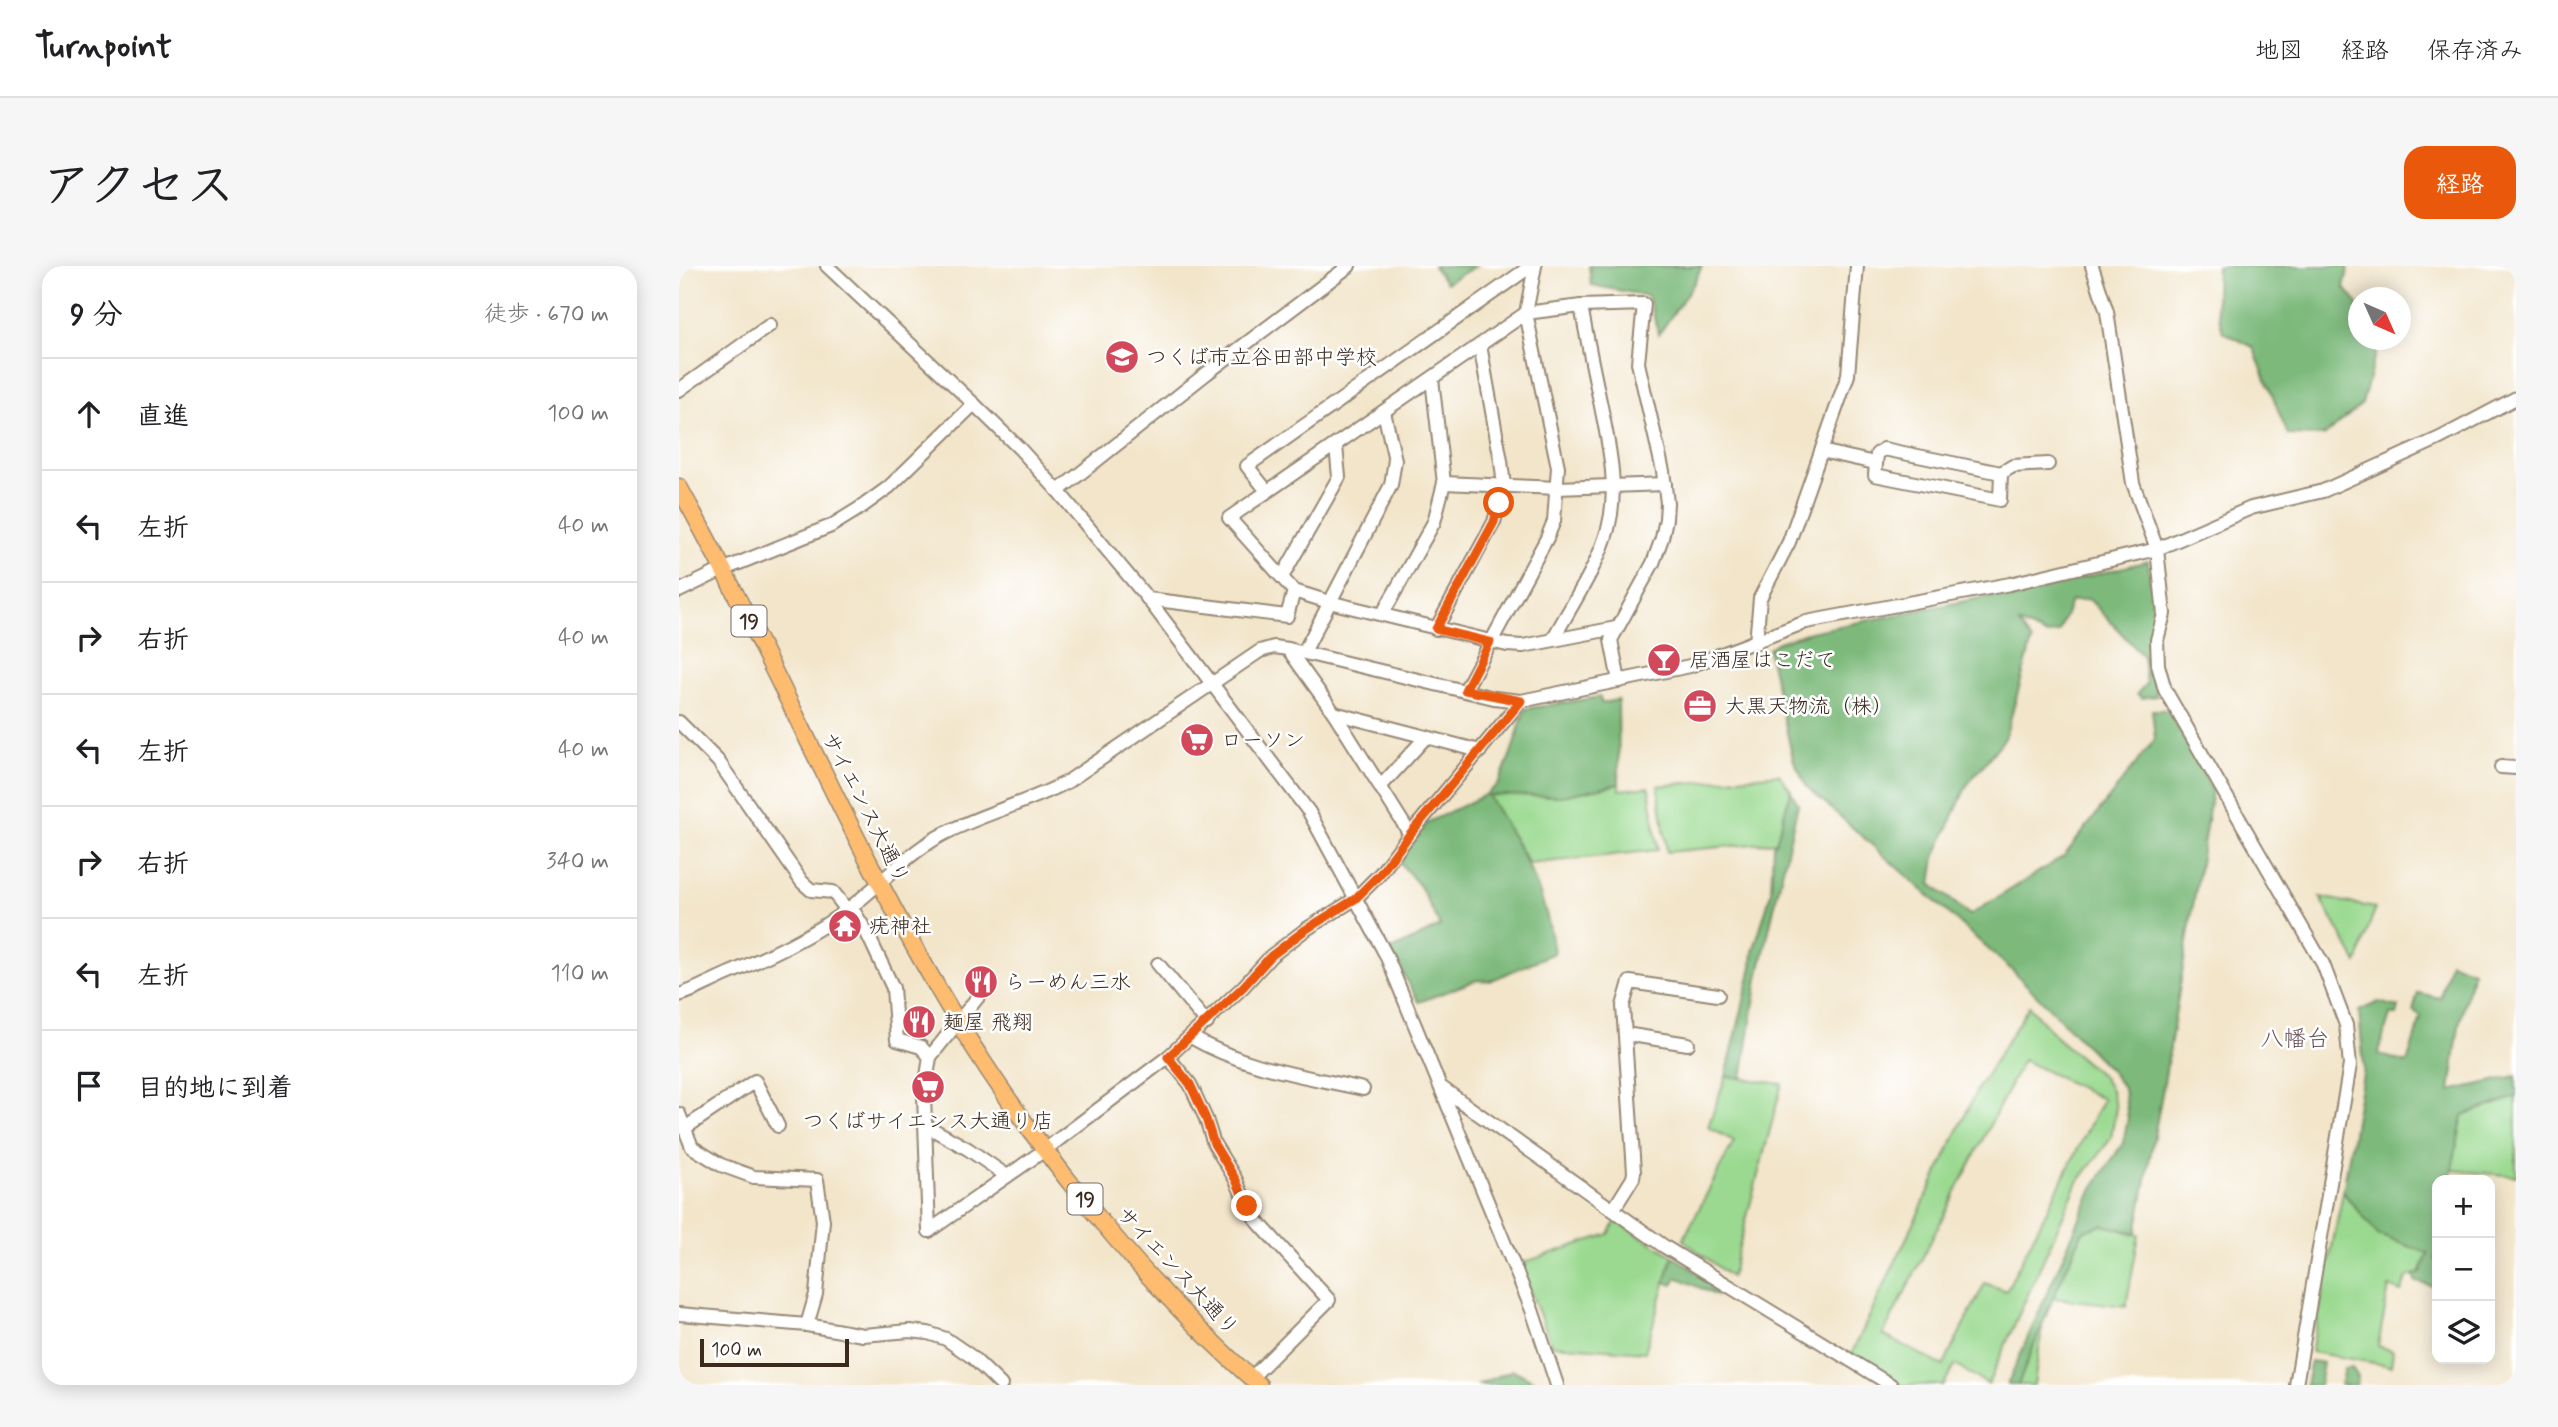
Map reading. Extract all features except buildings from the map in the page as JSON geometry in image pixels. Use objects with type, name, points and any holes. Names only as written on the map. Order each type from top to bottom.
[{"type":"main road","name":"サイエンス大通り","points":[[679,487],[879,881],[957,1022],[1046,1149],[1140,1264],[1255,1382]]},
{"type":"street","points":[[827,266],[974,404],[1058,491],[1148,599],[1309,812],[1386,955],[1532,1310],[1557,1385]]},
{"type":"street","points":[[1058,491],[1207,373],[1349,266]]},
{"type":"street","points":[[1465,690],[1554,521],[1558,467],[1526,313],[1533,266]]},
{"type":"street","points":[[1267,492],[1247,466],[1533,266]]},
{"type":"street","points":[[1756,643],[1760,598],[1789,542],[1848,375],[1857,266]]},
{"type":"street","points":[[2092,266],[2107,312],[2133,482],[2157,550],[2164,614],[2158,640],[2158,665],[2165,690],[2323,964],[2340,1004],[2349,1042],[2350,1065],[2296,1385]]},
{"type":"street","points":[[1616,628],[1523,646],[1490,642],[1329,602],[1294,591],[1230,518],[1526,313],[1581,306],[1644,304],[1638,363],[1667,503],[1662,538],[1653,563],[1611,640],[1619,681]]},
{"type":"street","points":[[1553,639],[1590,573],[1604,540],[1612,509],[1614,486],[1581,306]]},
{"type":"street","points":[[679,390],[770,325]]},
{"type":"street","points":[[1436,629],[1494,522],[1503,486],[1480,345]]},
{"type":"street","points":[[1382,615],[1434,522],[1444,483],[1433,379]]},
{"type":"street","points":[[679,995],[754,962],[849,908],[879,881],[938,837],[1039,797],[1067,782],[1260,651],[1274,647],[1304,652],[1521,701],[1690,666],[1806,622],[2010,584],[2157,550],[2251,508],[2323,491],[2440,438],[2516,398]]},
{"type":"street","points":[[679,591],[722,570],[831,526],[860,508],[889,487],[974,404]]},
{"type":"street","points":[[1304,652],[1391,485],[1395,460],[1384,412]]},
{"type":"street","points":[[1282,577],[1339,477],[1336,446]]},
{"type":"street","points":[[2001,472],[2000,500],[1875,475],[1875,463],[1877,454],[1884,449],[2001,472],[2013,466],[2048,464]]},
{"type":"street","points":[[1821,451],[1875,463]]},
{"type":"street","points":[[1444,483],[1558,488],[1665,484]]},
{"type":"street","points":[[1148,599],[1287,616],[1294,591]]},
{"type":"street","points":[[1288,649],[1334,713],[1410,834]]},
{"type":"street","points":[[990,982],[930,1057],[924,1096],[929,1231],[1046,1149],[1168,1057],[1207,1023],[1271,956],[1305,930],[1355,899],[1380,874],[1521,701]]},
{"type":"street","points":[[1334,713],[1480,751]]},
{"type":"street","points":[[679,722],[718,761],[802,882],[811,890],[833,892],[849,908],[867,933],[893,988],[897,1040],[921,1048],[930,1057]]},
{"type":"street","points":[[1380,787],[1426,737]]},
{"type":"street","points":[[2501,767],[2516,768]]},
{"type":"street","points":[[1158,964],[1207,1023]]},
{"type":"street","points":[[1613,1210],[1633,1178],[1623,1006],[1630,982],[1718,995]]},
{"type":"street","points":[[1625,1034],[1688,1044]]},
{"type":"street","points":[[1191,1037],[1244,1063],[1363,1088]]},
{"type":"street","points":[[1168,1057],[1190,1084],[1214,1144],[1236,1180],[1247,1206],[1258,1222],[1329,1300],[1255,1382]]},
{"type":"street","points":[[685,1128],[755,1081],[778,1126]]},
{"type":"street","points":[[1442,1088],[1613,1210],[1730,1289],[1891,1385]]},
{"type":"street","points":[[679,1114],[692,1147],[722,1165],[754,1177],[817,1180],[823,1222],[816,1294],[807,1325]]},
{"type":"street","points":[[925,1125],[968,1149],[1007,1176]]},
{"type":"street","points":[[679,1314],[807,1325],[863,1335],[911,1331],[928,1333],[946,1339],[972,1357],[1001,1385]]},
{"type":"green space","points":[[1433,266],[1476,266],[1446,283]]},
{"type":"green space","points":[[1589,266],[1702,266],[1694,283],[1659,334],[1648,296],[1591,285]]},
{"type":"green space","points":[[2217,266],[2349,266],[2344,287],[2348,292],[2348,350],[2376,350],[2362,404],[2324,436],[2288,435],[2253,347],[2223,332],[2216,306]]},
{"type":"green space","points":[[2148,561],[2155,616],[2149,656],[2157,696],[2142,698],[2137,694],[2146,684],[2143,656],[2089,599],[2071,601],[2059,632],[2046,635],[2018,623],[2032,641],[2005,738],[1967,785],[1935,857],[1931,884],[1970,915],[2064,856],[2155,739],[2152,710],[2168,710],[2212,790],[2165,1077],[2136,1233],[2103,1225],[2083,1231],[2018,1385],[2007,1385],[2093,1188],[2123,1143],[2128,1119],[2124,1089],[2110,1070],[2014,972],[1807,787],[1793,759],[1768,649],[1776,643],[1810,632],[2086,577]]},
{"type":"green space","points":[[1600,697],[1601,703],[1618,700],[1619,784],[1562,796],[1488,795],[1521,852],[1538,889],[1545,908],[1554,953],[1490,981],[1477,980],[1419,1002],[1390,951],[1440,926],[1420,886],[1400,863],[1403,852],[1428,822],[1487,794],[1499,783],[1525,709]]},
{"type":"green space","points":[[1779,774],[1791,791],[1776,842],[1667,852],[1658,786]]},
{"type":"green space","points":[[1619,784],[1620,790],[1649,787],[1658,850],[1529,864],[1487,794],[1562,796]]},
{"type":"green space","points":[[1791,791],[1798,804],[1758,978],[1742,1078],[1726,1076],[1752,967],[1753,952],[1771,893],[1773,845]]},
{"type":"green space","points":[[2320,897],[2375,908],[2357,963]]},
{"type":"green space","points":[[2450,962],[2473,971],[2459,1025],[2450,1091],[2516,1076],[2516,1097],[2463,1115],[2451,1175],[2432,1175],[2432,1286],[2416,1282],[2413,1275],[2421,1273],[2428,1253],[2378,1235],[2343,1192],[2364,1068],[2359,1011],[2378,1002],[2399,1007],[2397,1015],[2390,1015],[2378,1054],[2407,1063],[2421,1017],[2413,1011],[2418,993],[2440,998]]},
{"type":"green space","points":[[2029,1006],[2057,1038],[2102,1076],[2111,1090],[2116,1108],[2111,1138],[2078,1182],[1988,1384],[1955,1365],[1943,1385],[1903,1385],[1852,1353],[1977,1090]],"holes":[[[2023,1060],[2103,1099],[2006,1291],[1985,1283],[1943,1366],[1883,1335]]]},
{"type":"green space","points":[[1726,1076],[1782,1084],[1731,1277],[1683,1240],[1734,1141],[1708,1127]]},
{"type":"green space","points":[[2516,1097],[2516,1176],[2451,1170],[2463,1115]]},
{"type":"green space","points":[[2343,1192],[2378,1235],[2428,1253],[2420,1273],[2407,1277],[2401,1292],[2389,1287],[2378,1346],[2393,1351],[2391,1366],[2311,1352]]},
{"type":"green space","points":[[1616,1221],[1673,1256],[1645,1352],[1552,1345],[1519,1264],[1609,1234]]},
{"type":"green space","points":[[2103,1225],[2139,1235],[2126,1306],[2053,1298],[2083,1231]]},
{"type":"green space","points":[[1673,1256],[1721,1289],[1717,1296],[1677,1277],[1673,1285],[1665,1282]]},
{"type":"green space","points":[[2043,1321],[2034,1385],[2018,1385]]},
{"type":"green space","points":[[2311,1361],[2323,1363],[2319,1385],[2306,1385]]},
{"type":"green space","points":[[2352,1368],[2358,1377],[2356,1385],[2340,1385],[2344,1369]]},
{"type":"green space","points":[[1513,1370],[1542,1385],[1477,1385]]},
{"type":"place","name":"つくば市立谷田部中学校","points":[[1122,357]]},
{"type":"place","name":"居酒屋はこだて","points":[[1664,660]]},
{"type":"place","name":"大黒天物流（株）","points":[[1700,706]]},
{"type":"place","name":"ローソン","points":[[1197,740]]},
{"type":"place","name":"疣神社","points":[[845,926]]},
{"type":"place","name":"らーめん三水","points":[[981,982]]},
{"type":"place","name":"麺屋 飛翔","points":[[919,1022]]},
{"type":"place","name":"つくばサイエンス大通り店","points":[[928,1087]]},
{"type":"district","name":"八幡台","points":[[2295,1038]]},
{"type":"route","points":[[1247,1206],[1236,1180],[1214,1144],[1190,1084],[1168,1057],[1207,1023],[1271,956],[1305,930],[1355,899],[1380,874],[1521,701],[1465,690],[1490,642],[1436,629],[1494,522],[1499,503]]}]
